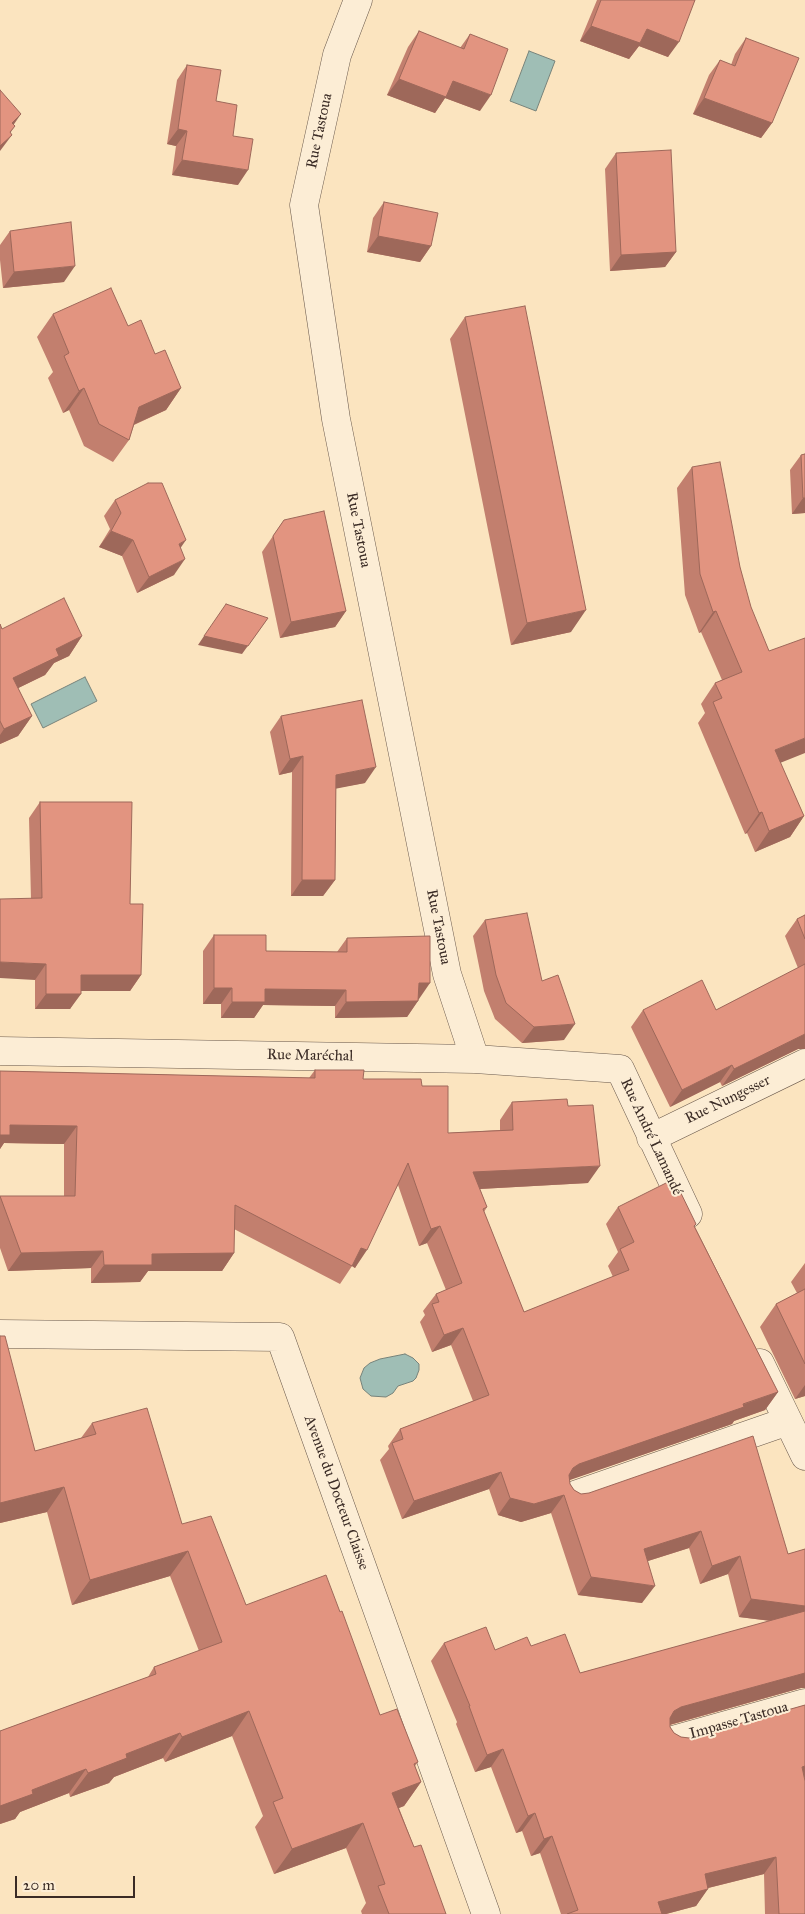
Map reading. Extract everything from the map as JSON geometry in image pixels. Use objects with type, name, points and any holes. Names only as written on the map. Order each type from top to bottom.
[{"type":"street","name":"Rue Tastoua","points":[[358,0],[337,55],[304,205],[338,429],[447,974],[474,1059]]},
{"type":"street","name":"Rue Maréchal","points":[[0,1051],[474,1059],[620,1069]]},
{"type":"street","name":"Rue Nungesser","points":[[650,1138],[805,1064]]},
{"type":"street","name":"Rue André Lamandé","points":[[620,1069],[650,1138],[698,1235]]},
{"type":"street","name":"Avenue du Docteur Claisse","points":[[0,1334],[280,1337],[486,1914]]},
{"type":"street","points":[[750,1341],[805,1456]]},
{"type":"street","points":[[572,1496],[788,1421]]},
{"type":"street","name":"Impasse Tastoua","points":[[673,1740],[805,1703]]},
{"type":"water","points":[[529,51],[555,61],[536,111],[510,101]]},
{"type":"water","points":[[85,677],[97,701],[43,728],[31,704]]},
{"type":"water","points":[[405,1354],[419,1364],[419,1370],[413,1381],[398,1386],[393,1393],[386,1397],[371,1396],[363,1389],[360,1378],[364,1368],[370,1363]]},
{"type":"building","points":[[601,0],[695,0],[679,42],[647,29],[640,43],[591,26]]},
{"type":"building","points":[[419,31],[464,49],[470,34],[508,49],[491,95],[453,81],[446,97],[399,79]]},
{"type":"building","points":[[746,38],[799,58],[772,123],[704,98],[720,60],[735,66]]},
{"type":"building","points":[[187,65],[221,70],[216,101],[237,105],[233,136],[253,139],[248,170],[182,160],[187,131],[178,129]]},
{"type":"building","points":[[0,90],[21,114],[12,123],[15,126],[10,132],[12,135],[0,146]]},
{"type":"building","points":[[671,150],[676,252],[621,255],[616,153]]},
{"type":"building","points":[[384,202],[438,213],[431,246],[378,236]]},
{"type":"building","points":[[71,222],[75,266],[14,272],[10,231]]},
{"type":"building","points":[[111,288],[128,326],[141,320],[155,354],[165,350],[181,388],[139,407],[129,440],[99,424],[84,388],[79,391],[64,356],[69,353],[53,314]]},
{"type":"building","points":[[525,306],[586,610],[527,623],[465,317]]},
{"type":"building","points":[[805,454],[805,498],[803,498],[801,455]]},
{"type":"building","points":[[720,462],[740,567],[751,607],[769,651],[805,638],[805,738],[775,750],[804,816],[769,831],[762,812],[759,813],[713,702],[722,698],[715,683],[742,672],[716,611],[713,612],[700,574],[692,467]]},
{"type":"building","points":[[148,483],[162,483],[186,540],[179,544],[185,559],[149,577],[133,540],[111,531],[121,513],[115,500]]},
{"type":"building","points":[[324,511],[346,611],[291,622],[273,536],[284,520]]},
{"type":"building","points":[[64,598],[82,636],[56,649],[59,656],[13,678],[32,716],[4,729],[0,721],[0,624],[2,629]]},
{"type":"building","points":[[226,604],[268,618],[248,646],[204,636]]},
{"type":"building","points":[[362,700],[376,767],[336,775],[335,880],[302,880],[303,756],[290,759],[281,716]]},
{"type":"building","points":[[40,802],[132,802],[130,904],[143,904],[141,975],[81,975],[81,994],[46,994],[46,964],[0,962],[0,899],[42,898]]},
{"type":"building","points":[[527,913],[542,981],[558,975],[575,1024],[534,1027],[506,1003],[496,975],[485,920]]},
{"type":"building","points":[[805,915],[805,939],[797,919]]},
{"type":"building","points":[[214,935],[266,935],[266,951],[347,952],[347,938],[430,936],[430,983],[419,983],[418,1001],[346,1002],[346,990],[265,989],[265,1002],[232,1002],[232,988],[214,988]]},
{"type":"building","points":[[805,964],[805,1034],[734,1069],[732,1065],[682,1090],[643,1010],[702,980],[716,1010]]},
{"type":"building","points":[[315,1070],[364,1070],[363,1079],[421,1079],[422,1086],[448,1086],[448,1133],[513,1130],[512,1102],[567,1099],[568,1106],[593,1105],[600,1166],[473,1172],[487,1207],[483,1209],[524,1312],[629,1270],[620,1249],[634,1242],[618,1207],[674,1179],[696,1224],[694,1226],[778,1392],[743,1404],[744,1407],[579,1464],[573,1468],[569,1475],[570,1484],[574,1490],[581,1494],[589,1493],[753,1436],[788,1554],[805,1549],[805,1606],[751,1599],[740,1556],[712,1566],[701,1531],[644,1549],[655,1586],[591,1577],[564,1495],[534,1504],[510,1498],[501,1472],[414,1501],[392,1443],[403,1439],[400,1429],[489,1395],[463,1328],[444,1335],[432,1304],[439,1302],[436,1294],[462,1283],[440,1226],[431,1229],[408,1163],[367,1250],[361,1248],[352,1266],[235,1205],[234,1253],[152,1254],[152,1265],[104,1265],[103,1251],[21,1253],[0,1196],[75,1196],[77,1126],[10,1125],[10,1135],[0,1135],[0,1071],[315,1078]]},
{"type":"building","points":[[805,1289],[805,1364],[776,1304]]},
{"type":"building","points":[[0,1336],[5,1336],[35,1451],[96,1434],[92,1423],[147,1408],[182,1524],[211,1516],[246,1605],[326,1575],[340,1612],[342,1611],[380,1715],[397,1709],[418,1762],[414,1764],[421,1782],[392,1793],[414,1847],[421,1845],[446,1914],[389,1914],[378,1886],[385,1884],[363,1823],[292,1849],[273,1802],[283,1798],[249,1711],[182,1737],[180,1733],[126,1754],[127,1758],[88,1773],[86,1769],[32,1790],[33,1794],[0,1806],[0,1731],[156,1674],[154,1667],[222,1642],[188,1551],[90,1580],[64,1487],[0,1503]]},
{"type":"building","points":[[805,1611],[805,1673],[681,1707],[674,1711],[670,1718],[670,1727],[674,1733],[681,1737],[689,1738],[805,1705],[805,1766],[802,1767],[805,1781],[805,1914],[779,1914],[776,1857],[705,1874],[708,1889],[658,1902],[662,1914],[567,1914],[578,1910],[552,1836],[544,1839],[535,1813],[528,1816],[503,1749],[487,1755],[470,1706],[444,1643],[486,1627],[495,1650],[527,1637],[531,1646],[565,1634],[580,1673]]}]
